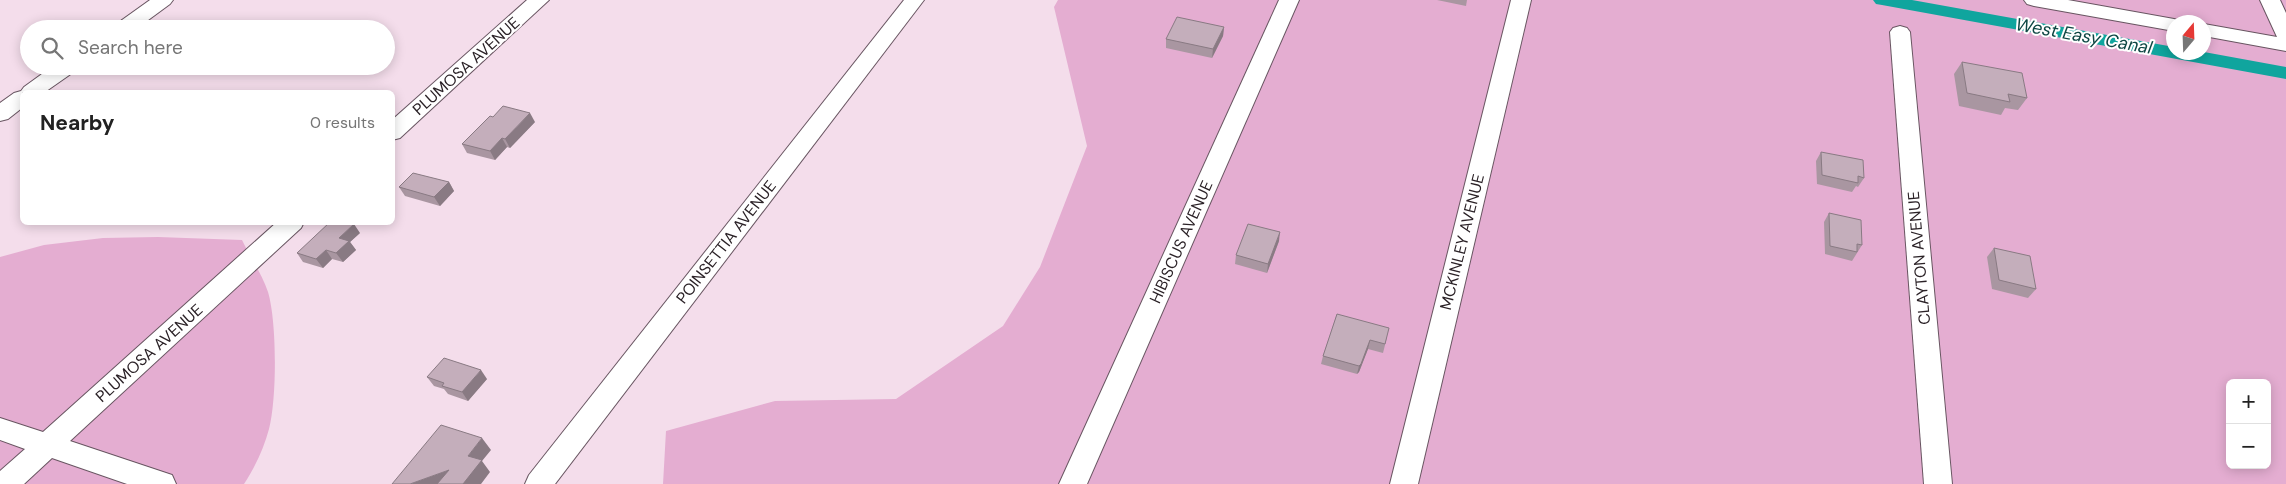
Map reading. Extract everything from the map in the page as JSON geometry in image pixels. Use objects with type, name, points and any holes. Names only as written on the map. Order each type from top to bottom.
[{"type":"street","points":[[135,20],[163,0]]},
{"type":"street","name":"PLUMOSA AVENUE","points":[[395,130],[539,0]]},
{"type":"street","name":"POINSETTIA AVENUE","points":[[539,484],[914,0]]},
{"type":"street","name":"HIBISCUS AVENUE","points":[[1073,484],[1289,0]]},
{"type":"street","name":"MCKINLEY AVENUE","points":[[1404,484],[1521,0]]},
{"type":"street","points":[[2034,0],[2166,24]]},
{"type":"street","points":[[2270,0],[2286,35]]},
{"type":"street","points":[[2211,31],[2286,45]]},
{"type":"street","name":"CLAYTON AVENUE","points":[[1900,32],[1938,484]]},
{"type":"street","points":[[34,90],[55,75]]},
{"type":"street","points":[[0,114],[20,99]]},
{"type":"street","name":"PLUMOSA AVENUE","points":[[5,484],[291,225]]},
{"type":"street","points":[[0,429],[162,484]]},
{"type":"shaded area","points":[[1058,0],[2286,0],[2286,484],[663,484],[666,431],[775,401],[896,399],[1003,326],[1040,267],[1087,146],[1054,7]]},
{"type":"shaded area","points":[[158,237],[242,240],[268,292],[273,322],[275,360],[272,415],[262,450],[244,484],[0,484],[0,257],[44,245],[103,238]]},
{"type":"building","points":[[1177,17],[1224,27],[1213,49],[1166,39]]},
{"type":"building","points":[[1962,62],[2022,73],[2027,98],[2008,94],[2010,102],[1967,93]]},
{"type":"building","points":[[503,106],[530,113],[505,139],[502,138],[490,151],[462,144],[490,116],[493,117]]},
{"type":"building","points":[[1821,152],[1863,160],[1864,178],[1858,176],[1858,183],[1822,175]]},
{"type":"building","points":[[413,173],[449,182],[434,197],[399,187]]},
{"type":"building","points":[[1829,213],[1861,220],[1862,245],[1857,244],[1857,252],[1830,246]]},
{"type":"building","points":[[1248,224],[1280,232],[1268,264],[1236,255]]},
{"type":"building","points":[[327,225],[353,225],[339,238],[349,241],[336,253],[326,250],[316,259],[297,253]]},
{"type":"building","points":[[1994,248],[2030,256],[2036,289],[1999,280]]},
{"type":"building","points":[[1337,314],[1389,328],[1385,344],[1370,340],[1359,366],[1323,356]]},
{"type":"building","points":[[444,358],[481,370],[462,392],[442,386],[444,383],[427,377]]},
{"type":"building","points":[[441,425],[482,438],[468,456],[482,460],[463,484],[437,484],[449,470],[410,484],[392,484]]},
{"type":"waterway","name":"West Easy Canal","points":[[1882,0],[2286,73]]}]
